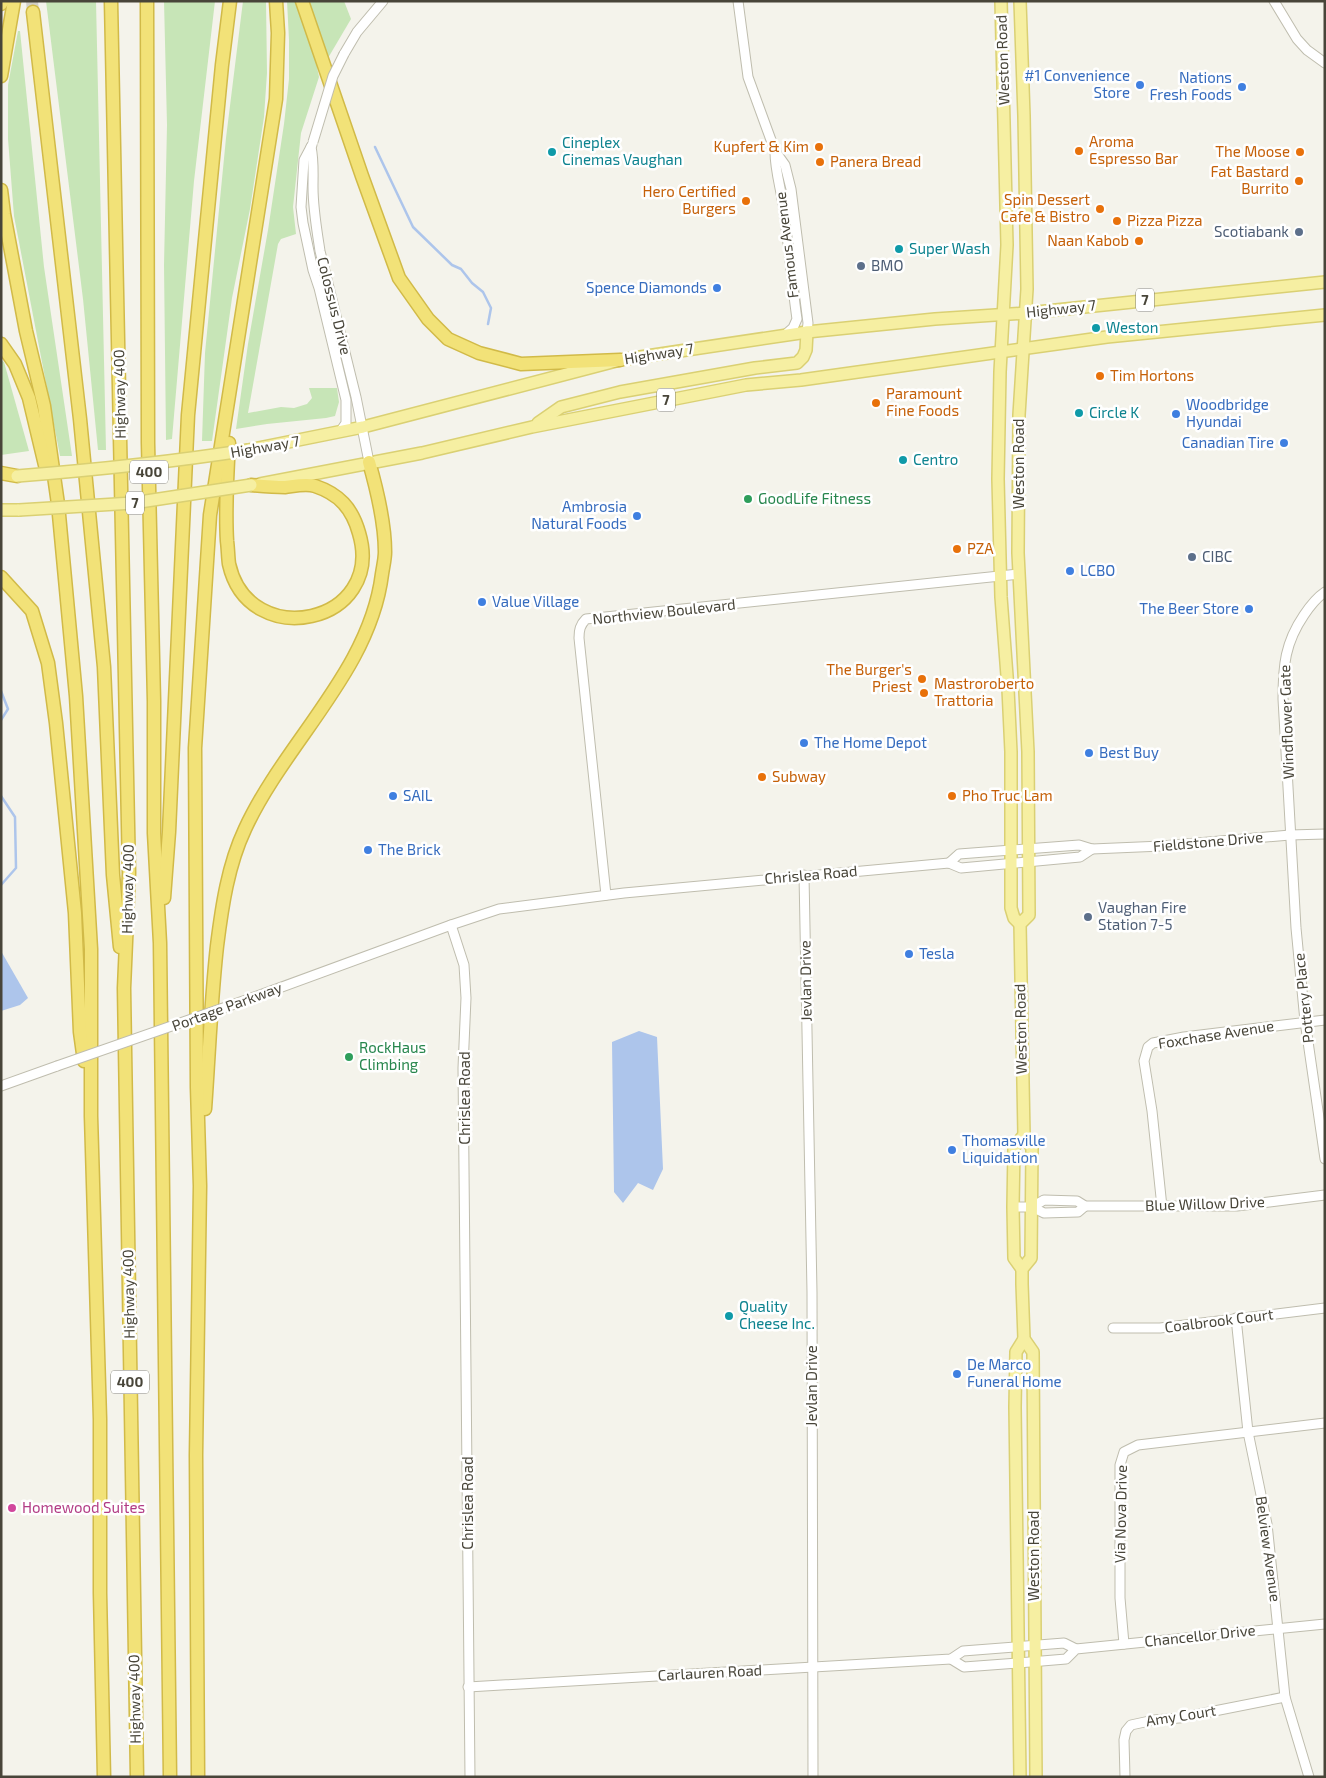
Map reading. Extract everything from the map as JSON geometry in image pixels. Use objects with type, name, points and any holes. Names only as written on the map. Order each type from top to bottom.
[{"type":"highway","points":[[1,76],[14,1]]},
{"type":"highway","name":"Highway 400","points":[[111,1],[129,863],[124,988],[137,1777]]},
{"type":"highway","name":"Highway 400","points":[[146,1],[148,433],[154,691],[154,833],[160,943],[170,1777]]},
{"type":"highway","points":[[160,943],[169,832],[188,415],[230,1]]},
{"type":"highway","points":[[198,1777],[196,1455],[200,1186],[197,1077],[195,748],[210,515],[276,99],[278,32],[276,1]]},
{"type":"highway","points":[[302,1],[399,278],[428,319],[448,338],[479,353],[521,364],[620,360]]},
{"type":"highway","points":[[33,12],[80,419],[104,667],[113,876],[124,988]]},
{"type":"highway","points":[[1,190],[26,331],[44,406],[58,504],[76,696],[90,939],[91,1116],[100,1419],[100,1593],[104,1777]]},
{"type":"highway","points":[[1,344],[15,364],[29,398],[42,452],[48,490],[58,504]]},
{"type":"highway","points":[[226,411],[230,429],[225,509],[229,564],[240,592],[266,613],[292,618],[319,615],[335,608],[347,598],[360,574],[362,544],[355,518],[339,498],[313,485],[283,487],[251,485]]},
{"type":"highway","points":[[200,1186],[210,1026],[223,900],[244,829],[270,784],[347,670],[369,628],[380,591],[385,553],[383,528],[369,462]]},
{"type":"highway","points":[[1,474],[17,476]]},
{"type":"highway","points":[[1,578],[32,611],[48,662],[74,904],[80,1032],[91,1116]]},
{"type":"main road","name":"Weston Road","points":[[1001,1],[1007,245],[1001,352],[998,479],[1001,576],[1011,752],[1011,908],[1014,918],[1020,924],[1024,1135],[1032,1148],[1031,1258],[1022,1269]]},
{"type":"main road","name":"Weston Road","points":[[1020,1],[1027,313],[1019,415],[1019,574],[1028,752],[1029,848],[1029,915],[1020,924]]},
{"type":"main road","name":"Highway 7","points":[[17,476],[163,463],[248,450],[363,427],[620,360],[785,335],[934,319],[1027,313],[1325,282]]},
{"type":"main road","name":"7","points":[[1,510],[132,503],[251,485],[422,453],[532,427],[746,385],[801,380],[1107,337],[1325,315]]},
{"type":"main road","points":[[532,427],[561,407],[620,392],[755,368],[797,363],[803,357],[806,350],[807,332]]},
{"type":"main road","name":"Weston Road","points":[[1024,1135],[1014,1147],[1013,1207],[1014,1258],[1022,1269],[1024,1339],[1033,1352],[1036,1777]]},
{"type":"main road","name":"Weston Road","points":[[1020,1777],[1016,1352],[1024,1339]]},
{"type":"street","name":"Colossus Drive","points":[[369,462],[356,397],[346,377],[313,270],[303,223],[301,194],[304,160],[312,145],[332,76],[357,32],[383,1]]},
{"type":"street","name":"Famous Avenue","points":[[738,1],[748,77],[775,151],[785,166],[791,189],[808,323],[807,332]]},
{"type":"street","points":[[1274,1],[1297,39],[1307,50],[1325,63]]},
{"type":"street","name":"Colossus Drive","points":[[312,145],[316,228],[346,377],[346,423],[340,432]]},
{"type":"street","name":"Famous Avenue","points":[[775,151],[775,167],[781,187],[797,319],[793,328],[785,335]]},
{"type":"street","name":"Northview Boulevard","points":[[606,895],[579,638],[581,624],[586,619],[1019,574]]},
{"type":"street","name":"Windflower Gate","points":[[1290,835],[1283,670],[1289,641],[1297,626],[1318,597],[1325,592]]},
{"type":"street","name":"Fieldstone Drive","points":[[1010,850],[1079,845],[1092,849],[1182,845],[1290,835],[1325,834]]},
{"type":"street","name":"Pottery Place","points":[[1290,835],[1305,1022],[1325,1159]]},
{"type":"street","name":"Fieldstone Drive","points":[[1010,863],[1080,857],[1092,849]]},
{"type":"street","name":"Chrislea Road","points":[[949,863],[960,854],[1010,850]]},
{"type":"street","name":"Chrislea Road","points":[[470,1777],[463,1068],[466,998],[464,965],[451,925],[499,909],[606,895],[804,875],[949,863],[961,868],[1010,863]]},
{"type":"street","name":"Jevlan Drive","points":[[804,875],[812,1282],[813,1777]]},
{"type":"street","name":"Portage Parkway","points":[[1,1086],[451,925]]},
{"type":"street","name":"Foxchase Avenue","points":[[1162,1207],[1152,1111],[1144,1061],[1148,1047],[1153,1043],[1176,1038],[1325,1020]]},
{"type":"street","name":"Blue Willow Drive","points":[[1013,1207],[1032,1208],[1044,1213],[1078,1212],[1085,1206],[1237,1206],[1325,1195]]},
{"type":"street","name":"Coalbrook Court","points":[[1113,1328],[1160,1328],[1325,1308]]},
{"type":"street","name":"Belview Avenue","points":[[1236,1318],[1248,1432],[1267,1524],[1285,1697],[1308,1777]]},
{"type":"street","name":"Via Nova Drive","points":[[1124,1644],[1120,1588],[1120,1465],[1124,1452],[1138,1445],[1325,1423]]},
{"type":"street","name":"Chancellor Drive","points":[[1034,1661],[1066,1659],[1076,1650],[1325,1624]]},
{"type":"street","name":"Chancellor Drive","points":[[1035,1645],[1064,1643],[1076,1650]]},
{"type":"street","name":"Carlauren Road","points":[[951,1660],[963,1651],[1019,1648],[1035,1645]]},
{"type":"street","name":"Carlauren Road","points":[[468,1687],[951,1660],[964,1667],[1018,1664],[1034,1661]]},
{"type":"street","name":"Amy Court","points":[[1125,1777],[1124,1740],[1126,1731],[1131,1725],[1154,1720],[1179,1718],[1285,1697]]},
{"type":"green space","points":[[46,1],[96,1],[106,450],[98,450],[83,299]]},
{"type":"green space","points":[[164,1],[215,1],[194,181],[172,439],[166,440],[164,265],[167,125]]},
{"type":"green space","points":[[243,1],[266,1],[267,73],[264,117],[250,209],[232,298],[212,441],[202,441],[205,353],[226,138]]},
{"type":"green space","points":[[287,1],[296,1],[315,57],[319,77],[301,133],[293,207],[296,234],[281,239],[278,244],[248,413],[281,407],[294,408],[307,404],[312,398],[309,388],[337,388],[339,402],[335,416],[236,429],[284,124],[289,79]]},
{"type":"green space","points":[[309,1],[344,1],[351,19],[328,58]]},
{"type":"green space","points":[[18,31],[20,31],[44,267],[72,456],[60,456],[14,216],[8,139],[8,85]]},
{"type":"green space","points":[[1,360],[4,362],[29,451],[1,455]]},
{"type":"water","points":[[1,951],[28,998],[20,1005],[1,1011]]},
{"type":"water","points":[[639,1031],[657,1037],[663,1169],[653,1190],[638,1183],[623,1203],[614,1192],[612,1042]]},
{"type":"waterway","points":[[375,147],[413,227],[452,265],[461,269],[472,283],[483,292],[491,308],[488,324]]},
{"type":"waterway","points":[[1,691],[8,709],[1,720]]},
{"type":"waterway","points":[[1,796],[15,817],[16,868],[1,885]]},
{"type":"tunnel","points":[[32,1],[33,12]]},
{"type":"place","name":"#1 Convenience Store","points":[[1140,85]]},
{"type":"place","name":"Nations Fresh Foods","points":[[1242,87]]},
{"type":"place","name":"Kupfert & Kim","points":[[819,147]]},
{"type":"place","name":"Aroma Espresso Bar","points":[[1079,151]]},
{"type":"place","name":"Cineplex Cinemas Vaughan","points":[[552,152]]},
{"type":"place","name":"The Moose","points":[[1300,152]]},
{"type":"place","name":"Panera Bread","points":[[820,162]]},
{"type":"place","name":"Fat Bastard Burrito","points":[[1299,181]]},
{"type":"place","name":"Hero Certified Burgers","points":[[746,201]]},
{"type":"place","name":"Spin Dessert Cafe & Bistro","points":[[1100,209]]},
{"type":"place","name":"Pizza Pizza","points":[[1117,221]]},
{"type":"place","name":"Scotiabank","points":[[1299,232]]},
{"type":"place","name":"Naan Kabob","points":[[1139,241]]},
{"type":"place","name":"Super Wash","points":[[899,249]]},
{"type":"place","name":"BMO","points":[[861,266]]},
{"type":"place","name":"Spence Diamonds","points":[[717,288]]},
{"type":"place","name":"Weston","points":[[1096,328]]},
{"type":"place","name":"Tim Hortons","points":[[1100,376]]},
{"type":"place","name":"Paramount Fine Foods","points":[[876,403]]},
{"type":"place","name":"Circle K","points":[[1079,413]]},
{"type":"place","name":"Woodbridge Hyundai","points":[[1176,414]]},
{"type":"place","name":"Canadian Tire","points":[[1284,443]]},
{"type":"place","name":"Centro","points":[[903,460]]},
{"type":"place","name":"GoodLife Fitness","points":[[748,499]]},
{"type":"place","name":"Ambrosia Natural Foods","points":[[637,516]]},
{"type":"place","name":"PZA","points":[[957,549]]},
{"type":"place","name":"CIBC","points":[[1192,557]]},
{"type":"place","name":"LCBO","points":[[1070,571]]},
{"type":"place","name":"Value Village","points":[[482,602]]},
{"type":"place","name":"The Beer Store","points":[[1249,609]]},
{"type":"place","name":"The Burger's Priest","points":[[922,679]]},
{"type":"place","name":"Mastroroberto Trattoria","points":[[924,693]]},
{"type":"place","name":"The Home Depot","points":[[804,743]]},
{"type":"place","name":"Best Buy","points":[[1089,753]]},
{"type":"place","name":"Subway","points":[[762,777]]},
{"type":"place","name":"SAIL","points":[[393,796]]},
{"type":"place","name":"Pho Truc Lam","points":[[952,796]]},
{"type":"place","name":"The Brick","points":[[368,850]]},
{"type":"place","name":"Vaughan Fire Station 7-5","points":[[1088,917]]},
{"type":"place","name":"Tesla","points":[[909,954]]},
{"type":"place","name":"RockHaus Climbing","points":[[349,1057]]},
{"type":"place","name":"Thomasville Liquidation","points":[[952,1150]]},
{"type":"place","name":"Quality Cheese Inc.","points":[[729,1316]]},
{"type":"place","name":"De Marco Funeral Home","points":[[957,1374]]},
{"type":"place","name":"Homewood Suites","points":[[12,1508]]}]
